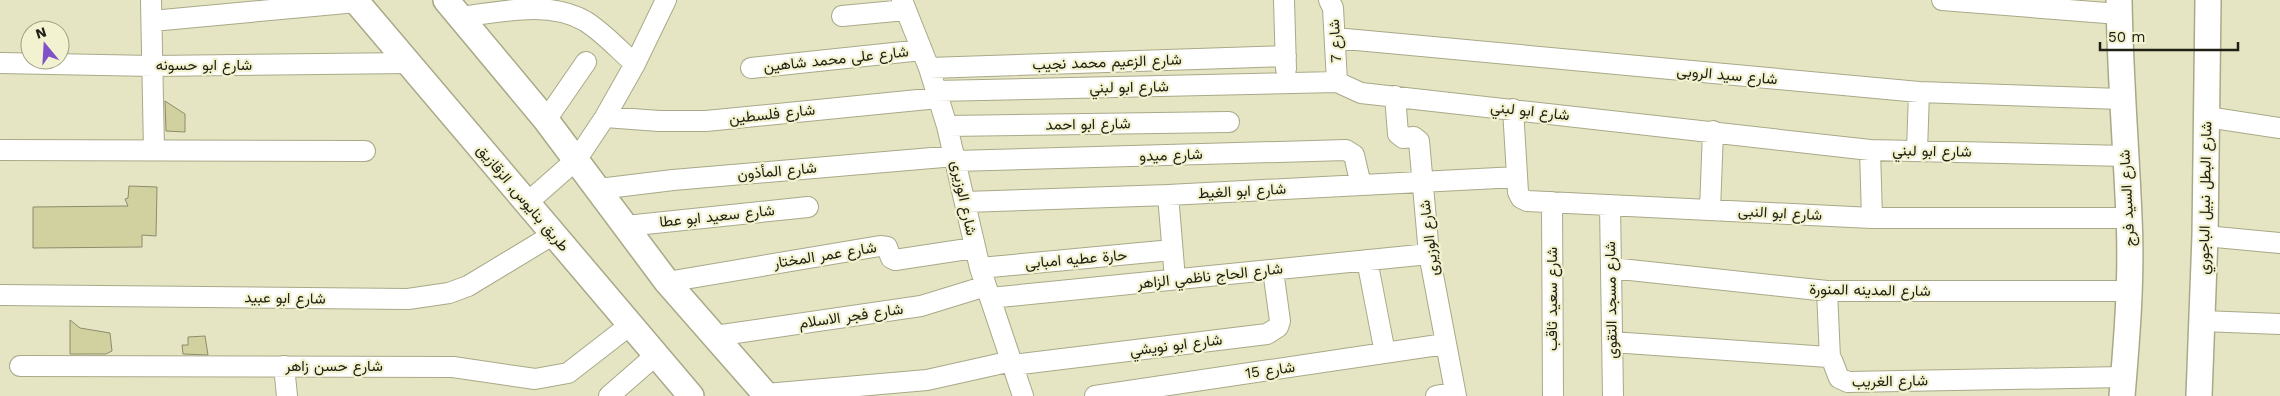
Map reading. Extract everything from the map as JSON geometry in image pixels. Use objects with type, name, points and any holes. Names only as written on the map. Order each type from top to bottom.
[{"type":"main road","name":"شارع البطل نبيل الباجوري","points":[[2199,396],[2205,236],[2208,0]]},
{"type":"main road","name":"طريق بنايوس, الزقازيق","points":[[356,1],[691,396]]},
{"type":"main road","name":"شارع السيد فرج","points":[[2119,7],[2121,99],[2129,218],[2129,291],[2123,386]]},
{"type":"main road","points":[[453,8],[577,159],[667,282],[766,395]]},
{"type":"street","points":[[152,0],[154,150]]},
{"type":"street","points":[[527,203],[577,159],[605,117],[635,64],[666,0]]},
{"type":"street","points":[[1284,0],[1287,84]]},
{"type":"street","name":"شارع 7","points":[[1329,0],[1333,8],[1337,82]]},
{"type":"street","points":[[1942,0],[2119,7]]},
{"type":"street","points":[[152,21],[356,1]]},
{"type":"street","points":[[842,16],[905,3]]},
{"type":"street","name":"شارع الوزيرى","points":[[905,3],[947,126],[966,202],[974,248],[1023,396]]},
{"type":"street","points":[[453,8],[570,7],[635,64]]},
{"type":"street","name":"شارع سيد الروبى","points":[[1334,38],[1919,92],[2121,99]]},
{"type":"street","name":"شارع الزعيم محمد نجيب","points":[[925,59],[1286,56]]},
{"type":"street","name":"شارع على محمد شاهين","points":[[751,68],[925,59]]},
{"type":"street","points":[[546,120],[586,62]]},
{"type":"street","name":"شارع ابو حسونه","points":[[0,63],[153,66],[409,63]]},
{"type":"street","name":"شارع ابو لبني","points":[[937,95],[1337,82],[1361,93],[1870,150],[2125,156]]},
{"type":"street","points":[[1917,151],[1919,92]]},
{"type":"street","name":"شارع فلسطين","points":[[605,117],[659,121],[706,121],[937,95]]},
{"type":"street","name":"شارع الوزيرى","points":[[1395,96],[1398,134],[1403,138],[1414,137],[1419,141],[1429,254],[1445,344],[1449,395]]},
{"type":"street","name":"شارع ابو النبى","points":[[1513,109],[1518,192],[1521,198],[1527,201],[1872,218],[2129,218]]},
{"type":"street","points":[[2207,117],[2280,128]]},
{"type":"street","name":"شارع ابو احمد","points":[[947,126],[1229,122]]},
{"type":"street","points":[[1710,210],[1713,131]]},
{"type":"street","points":[[0,150],[364,151]]},
{"type":"street","name":"شارع ميدو","points":[[956,158],[1346,150],[1354,155],[1362,185]]},
{"type":"street","points":[[1870,150],[1872,218]]},
{"type":"street","name":"شارع المأذون","points":[[599,189],[673,180],[956,158]]},
{"type":"street","name":"شارع ابو الغيط","points":[[966,202],[1168,195],[1517,177]]},
{"type":"street","points":[[1168,195],[1175,280]]},
{"type":"street","name":"شارع سعيد ثاقب","points":[[1552,202],[1552,396]]},
{"type":"street","name":"شارع مسجد التقوى","points":[[1610,205],[1613,396]]},
{"type":"street","name":"شارع سعيد ابو عطا","points":[[626,226],[808,207]]},
{"type":"street","name":"شارع ابو عبيد","points":[[0,295],[408,300],[429,298],[468,286],[554,234]]},
{"type":"street","points":[[2205,236],[2280,243]]},
{"type":"street","name":"شارع عمر المختار","points":[[667,282],[880,246],[887,248],[891,258],[895,260],[974,248]]},
{"type":"street","name":"حارة عطيه امبابى","points":[[986,284],[1172,250]]},
{"type":"street","name":"شارع الحاج ناظمي الزاهر","points":[[986,284],[1175,280],[1429,254]]},
{"type":"street","points":[[1367,260],[1385,353]]},
{"type":"street","name":"شارع المدينه المنورة","points":[[1611,268],[1828,292],[2129,291]]},
{"type":"street","name":"شارع ابو نويشي","points":[[766,395],[928,380],[1012,363],[1267,334],[1278,327],[1280,321],[1273,270]]},
{"type":"street","name":"شارع فجر الاسلام","points":[[715,336],[921,306],[986,284]]},
{"type":"street","points":[[1612,342],[1830,358],[1828,292]]},
{"type":"street","points":[[2202,321],[2280,324]]},
{"type":"street","name":"شارع حسن زاهر","points":[[20,366],[453,367],[478,369],[519,378],[552,378],[568,373],[630,325]]},
{"type":"street","name":"شارع 15","points":[[1095,396],[1445,344]]},
{"type":"street","points":[[610,396],[656,355]]},
{"type":"street","name":"شارع الغريب","points":[[1830,358],[1839,378],[1848,382],[2123,386]]},
{"type":"street","points":[[284,366],[287,396]]},
{"type":"building","points":[[165,101],[185,114],[185,132],[166,131]]},
{"type":"building","points":[[129,186],[157,187],[156,236],[142,235],[142,247],[33,248],[33,207],[128,206],[125,199],[128,198]]},
{"type":"building","points":[[70,320],[80,328],[110,333],[112,351],[106,354],[70,354]]},
{"type":"building","points":[[205,336],[208,355],[183,354],[182,345],[188,345],[188,337]]}]
